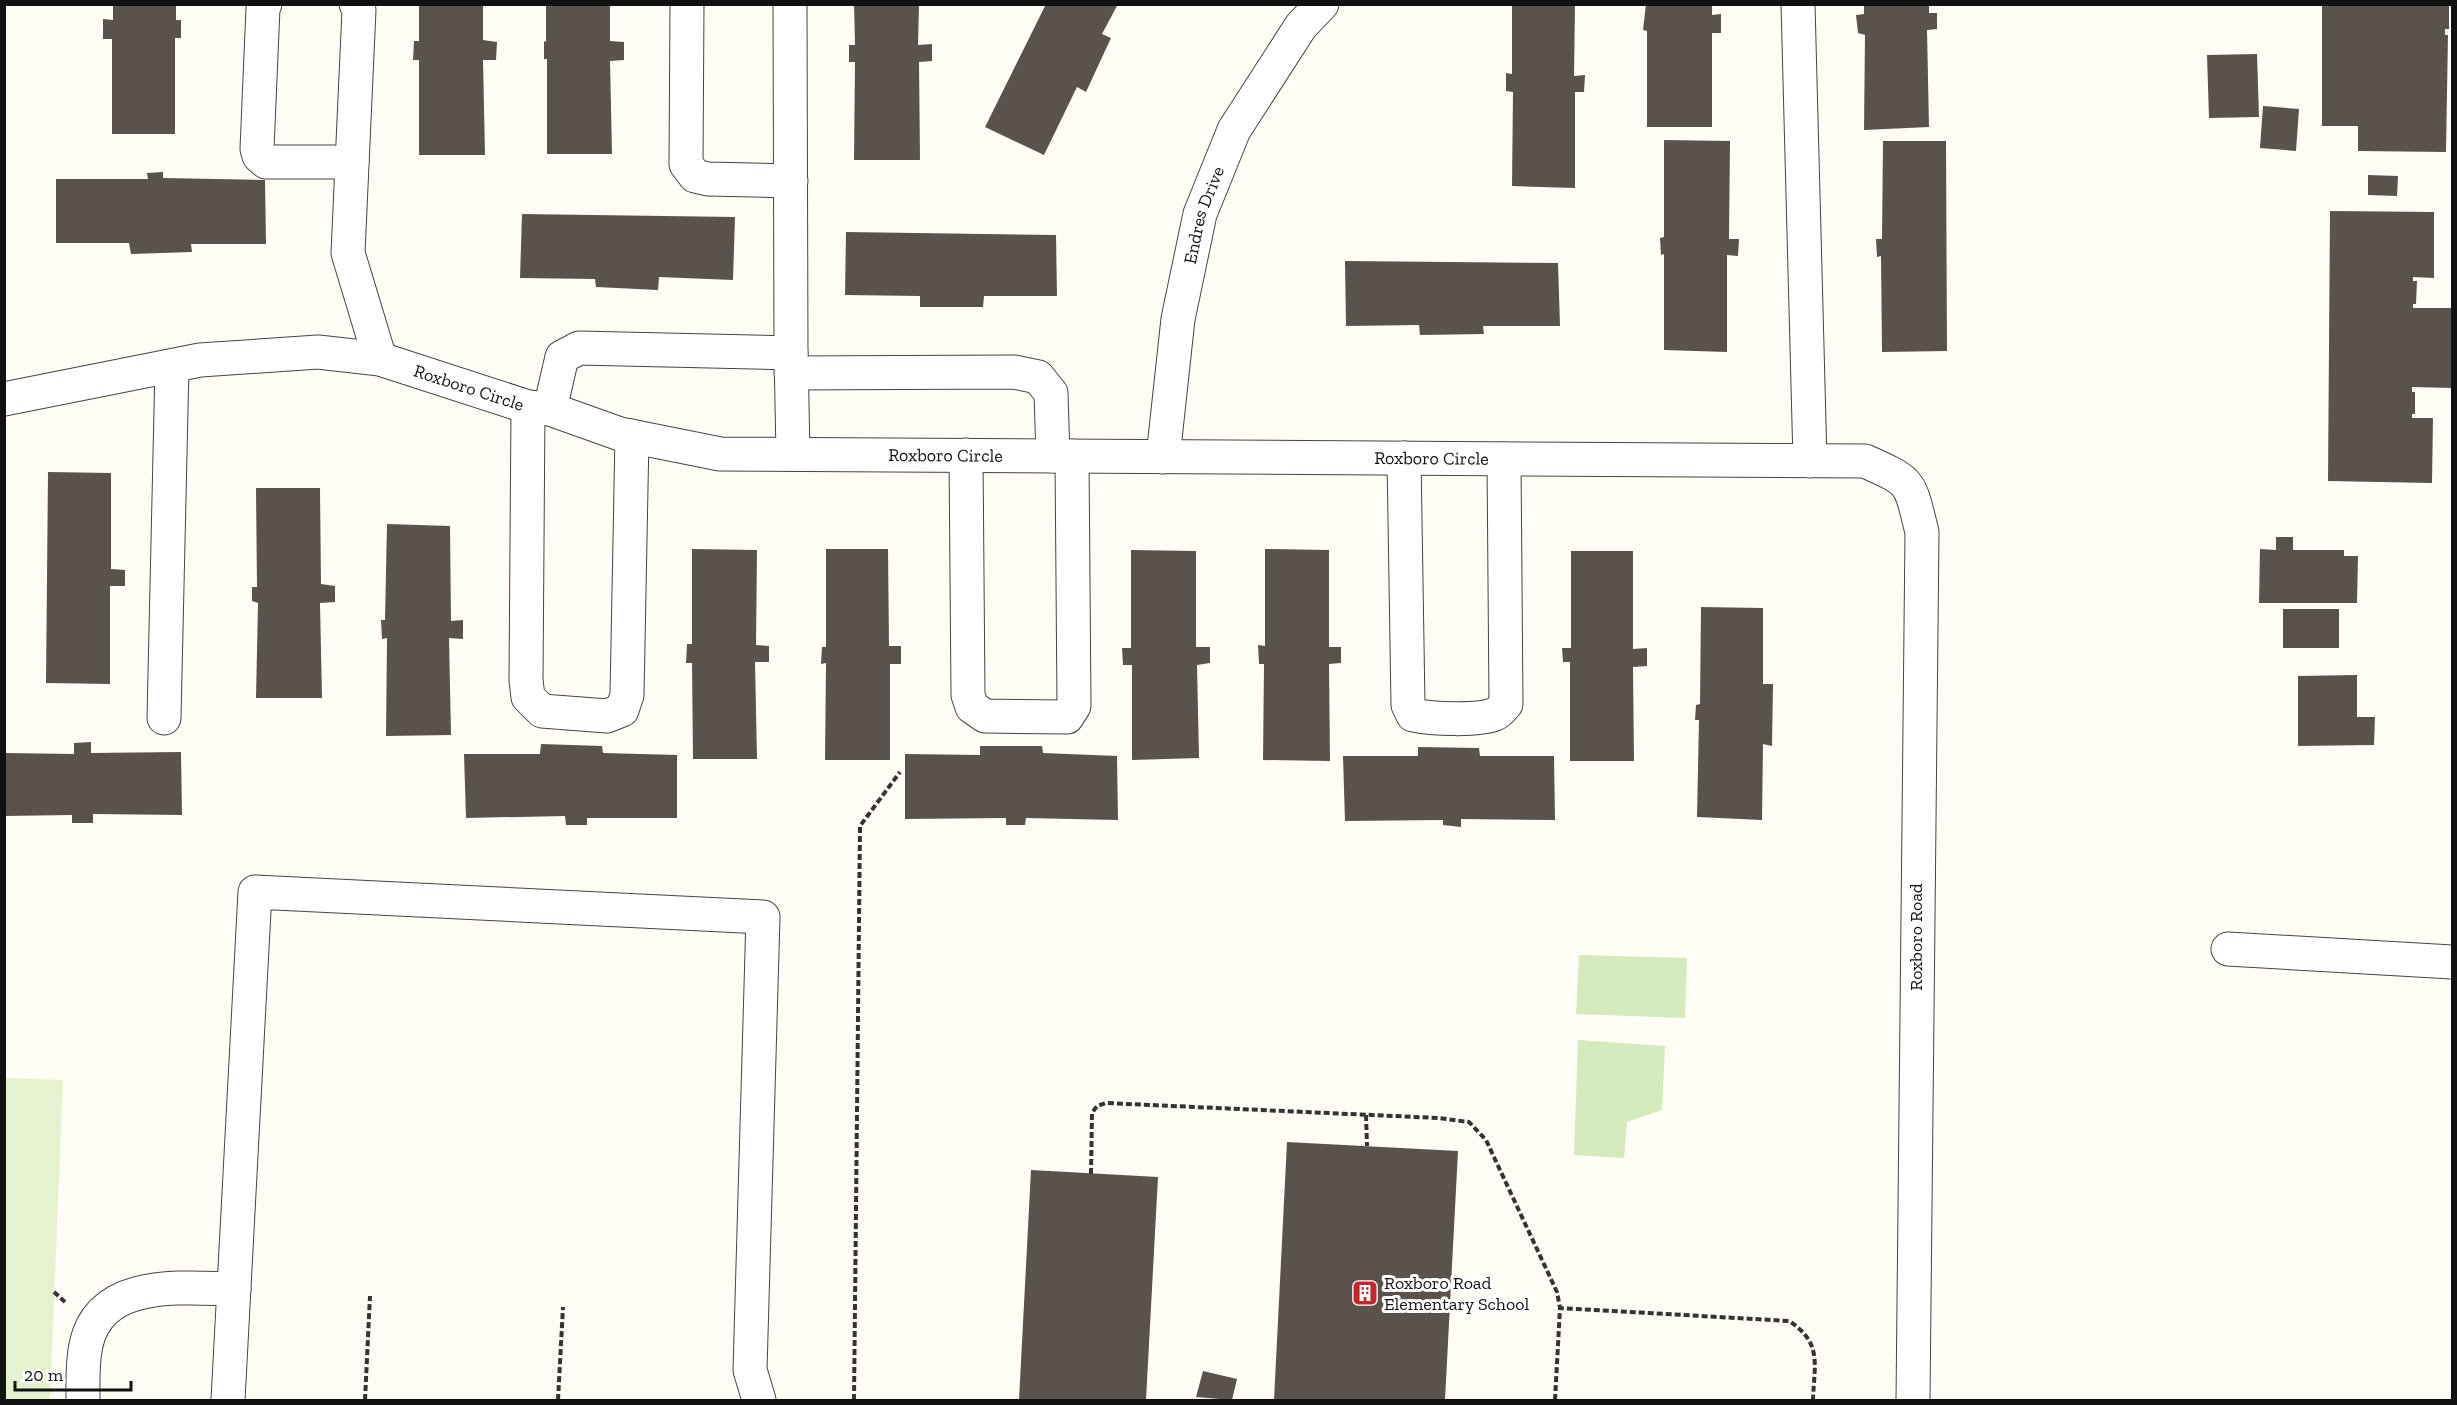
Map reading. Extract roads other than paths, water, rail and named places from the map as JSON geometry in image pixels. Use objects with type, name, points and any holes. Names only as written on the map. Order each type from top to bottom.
[{"type":"street","points":[[266,4],[263,8],[257,137],[259,156],[266,162],[352,162]]},
{"type":"street","points":[[356,4],[359,10],[348,253],[380,359]]},
{"type":"street","points":[[687,4],[686,164],[695,176],[708,180],[791,181]]},
{"type":"street","points":[[790,4],[793,454]]},
{"type":"street","name":"Endres Drive","points":[[1163,457],[1178,319],[1200,214],[1234,130],[1301,26],[1322,4]]},
{"type":"street","points":[[1798,4],[1810,461]]},
{"type":"street","points":[[632,436],[627,695],[622,710],[607,716],[542,711],[528,697],[526,680],[539,408],[562,357],[579,348],[605,347],[791,363],[1014,372],[1038,377],[1051,393],[1063,456],[1074,706],[1067,717],[985,716],[972,707],[968,695],[966,455]]},
{"type":"street","name":"Roxboro Circle","points":[[4,399],[200,360],[318,352],[380,359],[632,436],[720,454],[1865,461],[1902,477]]},
{"type":"street","points":[[164,718],[172,366]]},
{"type":"street","points":[[1404,458],[1408,705],[1413,715],[1424,717],[1487,717],[1498,713],[1506,704],[1504,459]]},
{"type":"street","name":"Roxboro Road","points":[[1902,477],[1911,490],[1922,532],[1913,1401]]},
{"type":"street","points":[[228,1401],[255,891],[763,917],[750,1370],[759,1401]]},
{"type":"street","points":[[2228,949],[2452,962]]},
{"type":"street","points":[[83,1401],[86,1344],[97,1318],[112,1302],[137,1292],[234,1289]]},
{"type":"place","name":"Roxboro Road Elementary School","points":[[1365,1293]]}]
